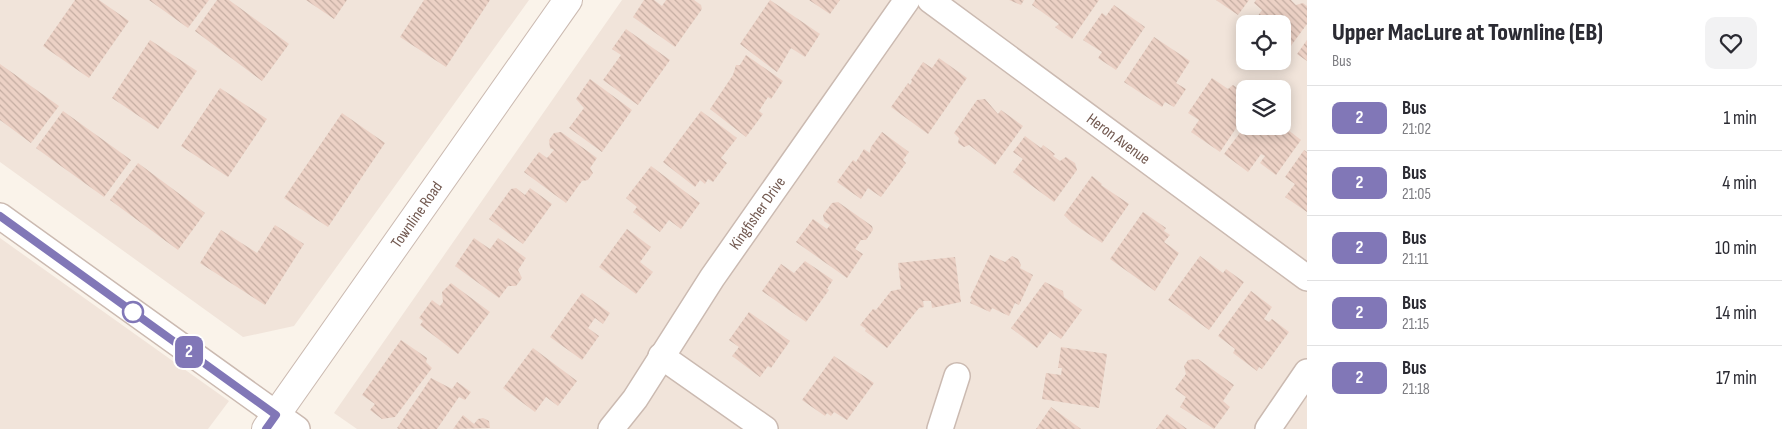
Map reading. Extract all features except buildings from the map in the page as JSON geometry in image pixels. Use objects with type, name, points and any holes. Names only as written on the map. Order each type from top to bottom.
[{"type":"street","name":"Townline Road","points":[[280,424],[568,0]]},
{"type":"street","name":"Kingfisher Drive","points":[[611,429],[635,399],[660,356],[712,278],[908,0]]},
{"type":"street","name":"Heron Avenue","points":[[930,0],[1307,278]]},
{"type":"street","points":[[0,216],[280,424]]},
{"type":"street","points":[[660,356],[765,429]]},
{"type":"street","points":[[1268,429],[1307,372]]},
{"type":"street","points":[[940,429],[957,376]]},
{"type":"shaded area","points":[[0,0],[529,0],[294,326],[243,337],[0,162]]},
{"type":"shaded area","points":[[622,0],[1307,0],[1307,429],[357,429],[334,413]]},
{"type":"shaded area","points":[[0,238],[229,401],[208,429],[0,429]]},
{"type":"bus line","name":"2","points":[[0,216],[276,415],[266,429]]}]
